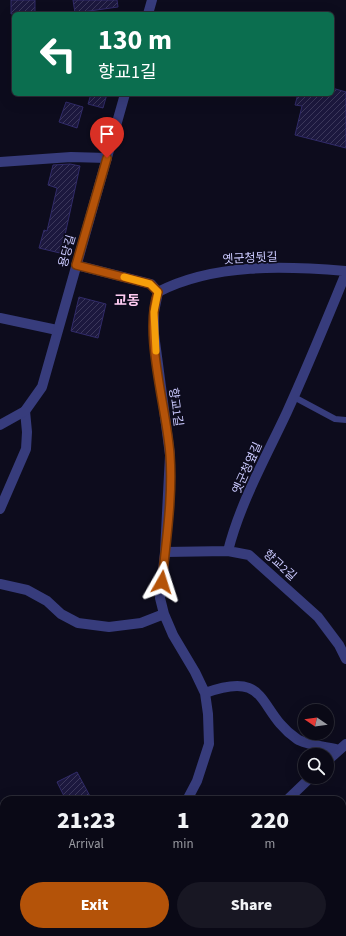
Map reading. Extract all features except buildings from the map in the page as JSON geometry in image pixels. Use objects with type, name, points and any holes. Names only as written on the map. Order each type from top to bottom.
[{"type":"street","points":[[149,12],[152,0]]},
{"type":"street","name":"용당길","points":[[0,425],[25,411],[42,387],[124,96]]},
{"type":"street","points":[[0,162],[71,158],[107,158]]},
{"type":"street","points":[[76,265],[150,284],[158,292]]},
{"type":"street","name":"옛군청뒷길","points":[[158,292],[175,283],[232,270],[311,268],[346,272]]},
{"type":"street","name":"옛군청옆길","points":[[228,551],[232,536],[251,488],[294,397],[346,272]]},
{"type":"street","name":"향교1길","points":[[158,292],[154,312],[154,334],[170,455],[165,552],[160,598],[164,614],[173,635],[195,672],[205,693],[209,744],[197,781],[189,796]]},
{"type":"street","points":[[0,318],[57,330]]},
{"type":"street","points":[[0,509],[26,449],[25,411]]},
{"type":"street","name":"향교2길","points":[[165,552],[228,551],[249,554],[318,617],[339,645],[346,659]]},
{"type":"street","points":[[0,584],[27,590],[47,601],[61,614],[78,623],[109,627],[141,623],[164,614]]},
{"type":"street","points":[[205,693],[222,687],[239,685],[253,689],[283,726],[298,740],[342,747]]},
{"type":"street","points":[[334,754],[342,747]]},
{"type":"street","points":[[291,796],[304,784]]},
{"type":"lane","points":[[294,397],[335,418],[346,420]]},
{"type":"slow traffic","points":[[124,277],[150,284],[158,292],[154,312],[156,351]]},
{"type":"district","name":"교동","points":[[127,300]]},
{"type":"route","points":[[107,158],[76,265],[150,284],[158,292],[154,312],[154,334],[170,455],[162,582]]}]
